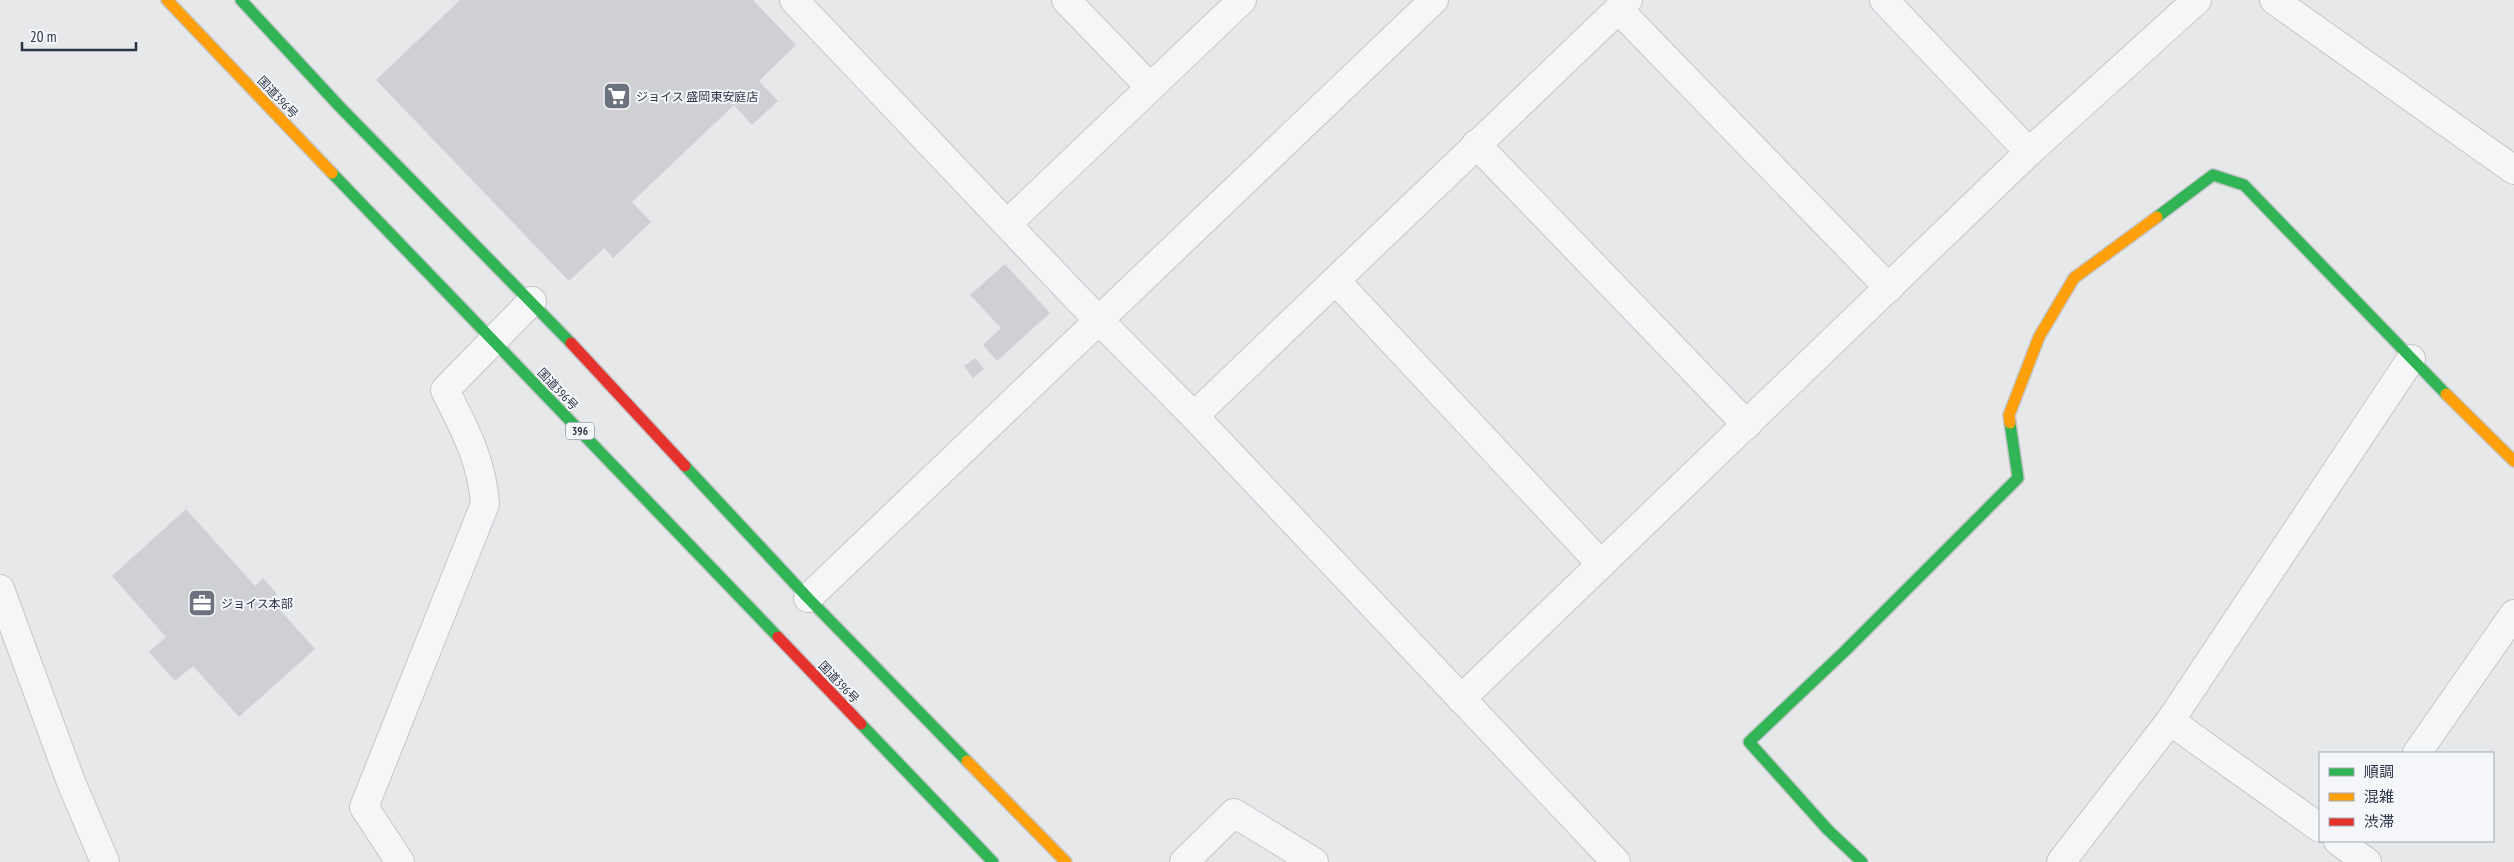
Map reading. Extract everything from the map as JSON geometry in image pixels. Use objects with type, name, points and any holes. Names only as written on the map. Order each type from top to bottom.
[{"type":"main road","name":"国道396号","points":[[167,0],[993,862]]},
{"type":"main road","points":[[241,0],[340,107],[532,301],[808,598],[1066,862]]},
{"type":"main road","points":[[1862,862],[1828,830],[1750,742],[1845,651],[2018,478],[2009,415],[2039,337],[2074,278],[2213,175],[2244,185],[2411,360],[2514,461]]},
{"type":"street","points":[[794,0],[1194,416],[1616,862]]},
{"type":"street","points":[[1066,0],[1150,87]]},
{"type":"street","points":[[1008,224],[1242,0]]},
{"type":"street","points":[[808,598],[1434,0]]},
{"type":"street","points":[[1884,0],[2029,152]]},
{"type":"street","points":[[1461,699],[2029,152],[2197,0]]},
{"type":"street","points":[[2274,0],[2514,170]]},
{"type":"street","points":[[1194,416],[1623,4],[1889,288]]},
{"type":"street","points":[[1476,144],[1747,425]]},
{"type":"street","points":[[1336,281],[1601,564]]},
{"type":"street","points":[[400,862],[364,806],[485,504],[483,478],[471,442],[445,390],[532,301]]},
{"type":"street","points":[[2061,862],[2170,720],[2411,360]]},
{"type":"street","points":[[0,589],[71,782],[105,862]]},
{"type":"street","points":[[2418,752],[2514,614]]},
{"type":"street","points":[[2170,720],[2319,827]]},
{"type":"street","points":[[1184,862],[1234,813],[1314,862]]},
{"type":"building","points":[[460,0],[753,0],[796,45],[759,81],[778,101],[752,125],[734,105],[632,202],[651,222],[613,258],[604,248],[569,281],[376,80]]},
{"type":"building","points":[[1005,264],[1050,313],[997,361],[983,345],[1001,328],[970,295]]},
{"type":"building","points":[[975,358],[984,369],[973,378],[964,366]]},
{"type":"building","points":[[186,509],[255,586],[263,578],[277,594],[271,600],[315,649],[239,717],[193,666],[175,681],[149,652],[166,637],[112,576]]},
{"type":"traffic: fast","points":[[241,0],[340,107],[571,343]]},
{"type":"traffic: fast","points":[[332,173],[778,637]]},
{"type":"traffic: fast","points":[[2157,217],[2213,175],[2244,185],[2446,394]]},
{"type":"traffic: fast","points":[[1862,862],[1828,830],[1749,742],[1845,651],[2018,478],[2010,423]]},
{"type":"traffic: fast","points":[[685,466],[808,598],[967,761]]},
{"type":"traffic: fast","points":[[861,724],[993,862]]},
{"type":"traffic: slow","points":[[167,0],[332,173]]},
{"type":"traffic: slow","points":[[2010,423],[2009,415],[2039,337],[2074,278],[2157,217]]},
{"type":"traffic: slow","points":[[2446,394],[2514,461]]},
{"type":"traffic: slow","points":[[967,761],[1066,862]]},
{"type":"traffic: jam","points":[[571,343],[685,466]]},
{"type":"traffic: jam","points":[[778,637],[861,724]]},
{"type":"place","name":"ジョイス 盛岡東安庭店","points":[[617,96]]},
{"type":"place","name":"ジョイス本部","points":[[202,603]]}]
